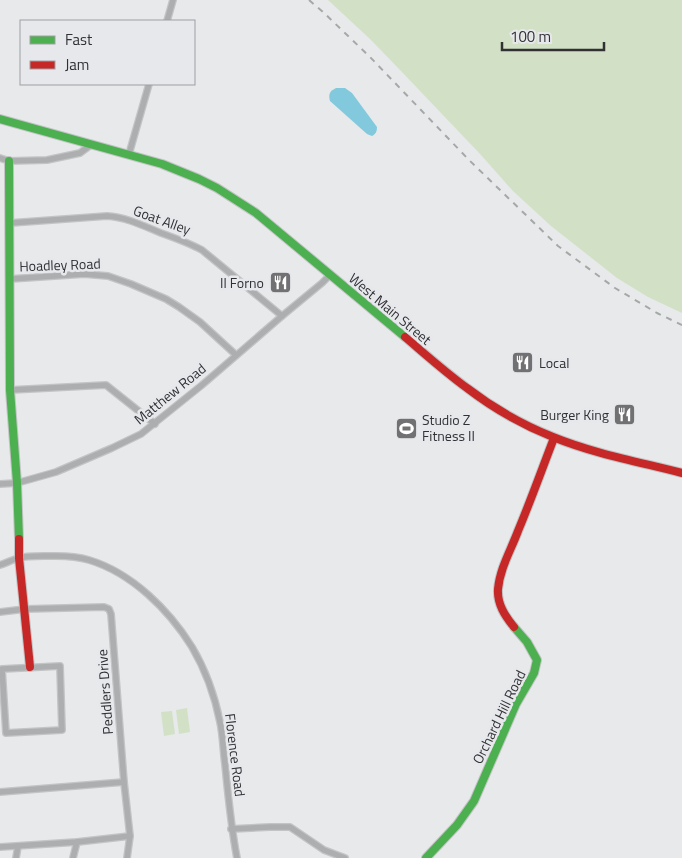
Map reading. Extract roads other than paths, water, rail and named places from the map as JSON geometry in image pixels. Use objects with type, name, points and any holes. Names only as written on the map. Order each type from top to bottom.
[{"type":"street","points":[[167,20],[172,0]]},
{"type":"street","points":[[129,154],[149,85]]},
{"type":"street","name":"West Main Street","points":[[0,119],[175,168],[217,188],[256,213],[481,399],[511,418],[554,438],[599,452],[682,473]]},
{"type":"street","points":[[0,158],[9,160],[47,160],[80,153],[92,144]]},
{"type":"street","points":[[9,160],[10,390],[17,483],[19,558],[30,668]]},
{"type":"street","name":"Goat Alley","points":[[10,223],[107,216],[132,221],[192,244],[202,250],[282,316]]},
{"type":"street","name":"Hoadley Road","points":[[10,279],[84,274],[108,276],[166,299],[179,307],[200,322],[236,355]]},
{"type":"street","name":"Matthew Road","points":[[0,484],[17,483],[56,472],[133,438],[154,424],[330,275]]},
{"type":"street","points":[[10,390],[106,385],[154,424]]},
{"type":"street","name":"Orchard Hill Road","points":[[426,858],[457,825],[474,801],[516,704],[536,667],[537,660],[534,653],[506,617],[501,607],[498,591],[502,569],[517,536],[554,438]]},
{"type":"street","name":"Florence Road","points":[[0,565],[19,558],[48,556],[69,556],[90,560],[128,578],[162,609],[178,627],[192,648],[207,678],[220,723],[231,829],[237,858]]},
{"type":"street","name":"Peddlers Drive","points":[[0,612],[104,607],[109,609],[111,614],[130,836],[127,858]]},
{"type":"street","points":[[60,666],[62,730],[6,733],[2,669],[30,668],[60,666]]},
{"type":"street","points":[[0,792],[124,782]]},
{"type":"street","points":[[231,829],[290,828],[324,850],[345,858]]},
{"type":"street","points":[[0,847],[77,842],[130,836]]},
{"type":"street","points":[[73,858],[77,842]]},
{"type":"street","points":[[16,858],[18,846]]},
{"type":"water","points":[[336,88],[345,88],[352,93],[377,127],[372,136],[367,134],[330,101],[330,93]]},
{"type":"railway","points":[[309,0],[370,57],[470,161],[558,246],[615,288],[657,313],[682,325]]},
{"type":"place","name":"Il Forno","points":[[280,283]]},
{"type":"place","name":"Local","points":[[523,363]]},
{"type":"place","name":"Burger King","points":[[625,415]]},
{"type":"place","name":"Studio Z Fitness II","points":[[406,428]]}]
